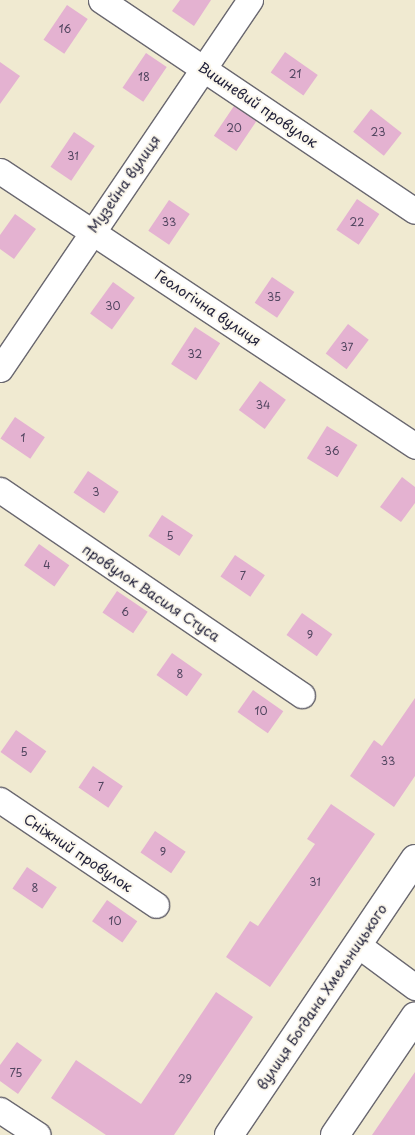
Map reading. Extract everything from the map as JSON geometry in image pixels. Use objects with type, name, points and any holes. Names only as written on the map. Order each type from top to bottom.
[{"type":"street","name":"Вишневий провулок","points":[[101,0],[415,211]]},
{"type":"street","name":"Музейна вулиця","points":[[0,369],[250,0]]},
{"type":"street","name":"Геологічна вулиця","points":[[0,170],[415,446]]},
{"type":"street","name":"провулок Василя Стуса","points":[[0,490],[302,695]]},
{"type":"street","name":"Сніжний провулок","points":[[0,800],[156,905]]},
{"type":"street","name":"вулиця Богдана Хмельницького","points":[[228,1135],[415,859]]},
{"type":"street","points":[[358,945],[415,987]]},
{"type":"street","points":[[335,1135],[415,1018]]},
{"type":"street","points":[[0,1110],[38,1135]]},
{"type":"building","points":[[180,0],[211,0],[194,26],[172,11]]},
{"type":"building","points":[[67,5],[88,19],[64,54],[44,40]]},
{"type":"building","points":[[285,52],[318,75],[303,95],[271,72]]},
{"type":"building","points":[[146,53],[167,67],[143,102],[123,88]]},
{"type":"building","points":[[0,62],[20,76],[0,104]]},
{"type":"building","points":[[234,106],[256,121],[236,151],[214,136]]},
{"type":"building","points":[[371,109],[402,133],[384,156],[353,132]]},
{"type":"building","points":[[74,132],[95,146],[71,181],[51,167]]},
{"type":"building","points":[[357,199],[379,214],[359,245],[336,230]]},
{"type":"building","points":[[169,200],[190,214],[169,245],[148,231]]},
{"type":"building","points":[[15,214],[36,229],[14,259],[0,249],[0,235]]},
{"type":"building","points":[[272,277],[294,292],[277,318],[255,303]]},
{"type":"building","points":[[113,282],[135,298],[112,329],[90,314]]},
{"type":"building","points":[[348,324],[369,340],[346,369],[326,354]]},
{"type":"building","points":[[195,327],[220,343],[196,380],[171,364]]},
{"type":"building","points":[[260,381],[286,400],[265,429],[239,410]]},
{"type":"building","points":[[15,417],[45,437],[30,459],[0,439]]},
{"type":"building","points":[[327,426],[358,445],[337,477],[307,458]]},
{"type":"building","points":[[88,471],[119,492],[104,513],[73,493]]},
{"type":"building","points":[[402,477],[415,487],[415,503],[401,522],[380,507]]},
{"type":"building","points":[[162,515],[193,535],[179,556],[148,536]]},
{"type":"building","points":[[39,544],[69,565],[54,587],[24,565]]},
{"type":"building","points":[[235,555],[265,575],[250,597],[220,577]]},
{"type":"building","points":[[117,591],[148,612],[133,633],[102,613]]},
{"type":"building","points":[[302,613],[332,634],[317,656],[287,635]]},
{"type":"building","points":[[172,653],[202,674],[187,696],[157,675]]},
{"type":"building","points":[[253,690],[283,711],[268,733],[238,712]]},
{"type":"building","points":[[415,698],[415,776],[394,807],[350,776],[374,740],[382,746]]},
{"type":"building","points":[[16,730],[46,751],[31,773],[1,752]]},
{"type":"building","points":[[93,766],[123,786],[108,808],[78,788]]},
{"type":"building","points":[[331,804],[375,834],[270,987],[226,957],[250,921],[258,926],[315,844],[307,839]]},
{"type":"building","points":[[155,831],[186,852],[171,873],[140,853]]},
{"type":"building","points":[[27,867],[57,887],[42,909],[12,889]]},
{"type":"building","points":[[107,900],[137,921],[122,943],[92,921]]},
{"type":"building","points":[[216,992],[253,1017],[174,1135],[106,1135],[51,1098],[76,1060],[141,1104]]},
{"type":"building","points":[[17,1042],[42,1060],[18,1094],[0,1081],[0,1065]]},
{"type":"building","points":[[415,1072],[415,1135],[372,1135]]}]
